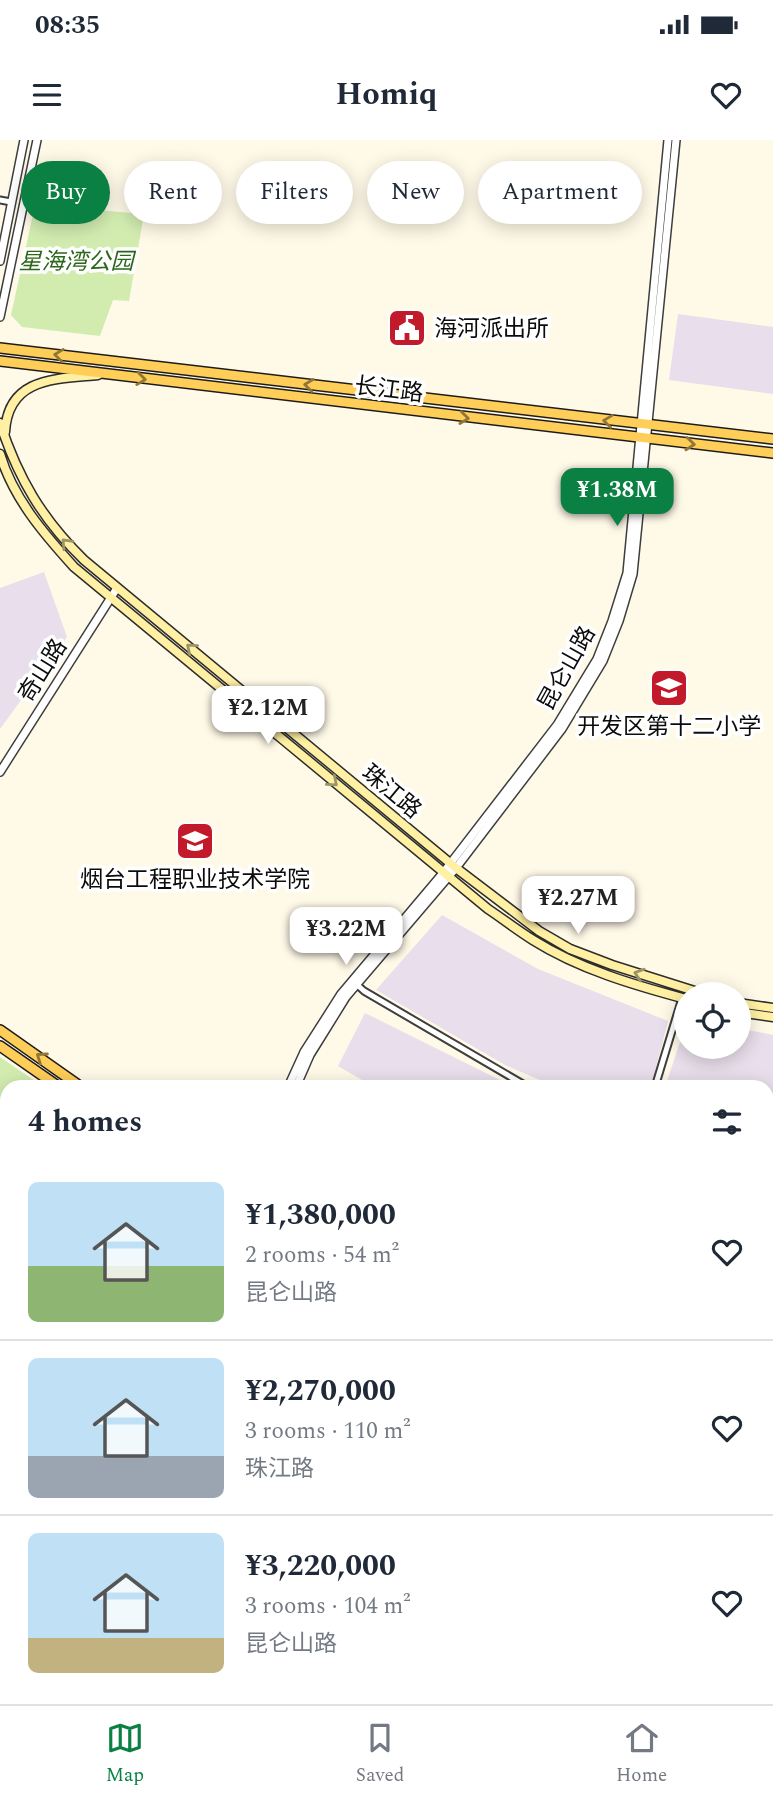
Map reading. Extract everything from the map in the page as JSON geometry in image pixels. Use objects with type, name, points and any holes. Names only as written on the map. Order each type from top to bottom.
[{"type":"main road","name":"长江路","points":[[0,348],[773,439]]},
{"type":"main road","name":"长江路","points":[[0,361],[773,453]]},
{"type":"main road","points":[[6,442],[5,424],[8,412],[24,390],[52,379],[102,374]]},
{"type":"main road","name":"珠江路","points":[[0,423],[25,486],[43,514],[63,541],[117,588],[453,866],[538,931],[570,949],[674,985]]},
{"type":"main road","points":[[0,454],[13,486],[49,539],[74,567],[488,909],[534,941],[566,958],[608,975],[674,996]]},
{"type":"main road","points":[[751,1005],[773,1008]]},
{"type":"main road","points":[[751,1014],[773,1017]]},
{"type":"main road","points":[[0,1030],[71,1080]]},
{"type":"main road","points":[[0,1046],[49,1080]]},
{"type":"street","points":[[0,261],[24,140]]},
{"type":"street","points":[[0,317],[37,140]]},
{"type":"street","name":"昆仑山路","points":[[645,426],[668,140]]},
{"type":"street","name":"昆仑山路","points":[[299,1080],[310,1055],[346,998],[453,866],[557,725],[597,659],[627,573],[676,140]]},
{"type":"street","points":[[0,200],[11,202]]},
{"type":"street","name":"奇山路","points":[[0,772],[117,588]]},
{"type":"street","name":"昆仑山路","points":[[291,1080],[304,1052],[341,994],[446,875]]},
{"type":"street","points":[[352,981],[364,992],[516,1080]]},
{"type":"street","points":[[657,1080],[674,1029]]},
{"type":"shaded area","points":[[678,314],[773,327],[773,394],[669,380]]},
{"type":"shaded area","points":[[44,572],[67,637],[0,729],[0,588]]},
{"type":"shaded area","points":[[442,915],[538,969],[668,1021],[653,1080],[540,1080],[505,1065],[376,990]]},
{"type":"shaded area","points":[[365,1013],[500,1080],[362,1080],[338,1066]]},
{"type":"shaded area","points":[[751,1030],[773,1035],[773,1080],[667,1080],[674,1059],[751,1059]]},
{"type":"green space","name":"星海湾公园","points":[[110,211],[124,212],[124,224],[142,224],[129,301],[113,300],[100,336],[22,327],[11,315],[31,224],[110,224]]},
{"type":"green space","points":[[0,1057],[34,1080],[0,1080]]},
{"type":"place","name":"海河派出所","points":[[407,328]]},
{"type":"place","name":"开发区第十二小学","points":[[669,688]]},
{"type":"place","name":"烟台工程职业技术学院","points":[[195,841]]}]
